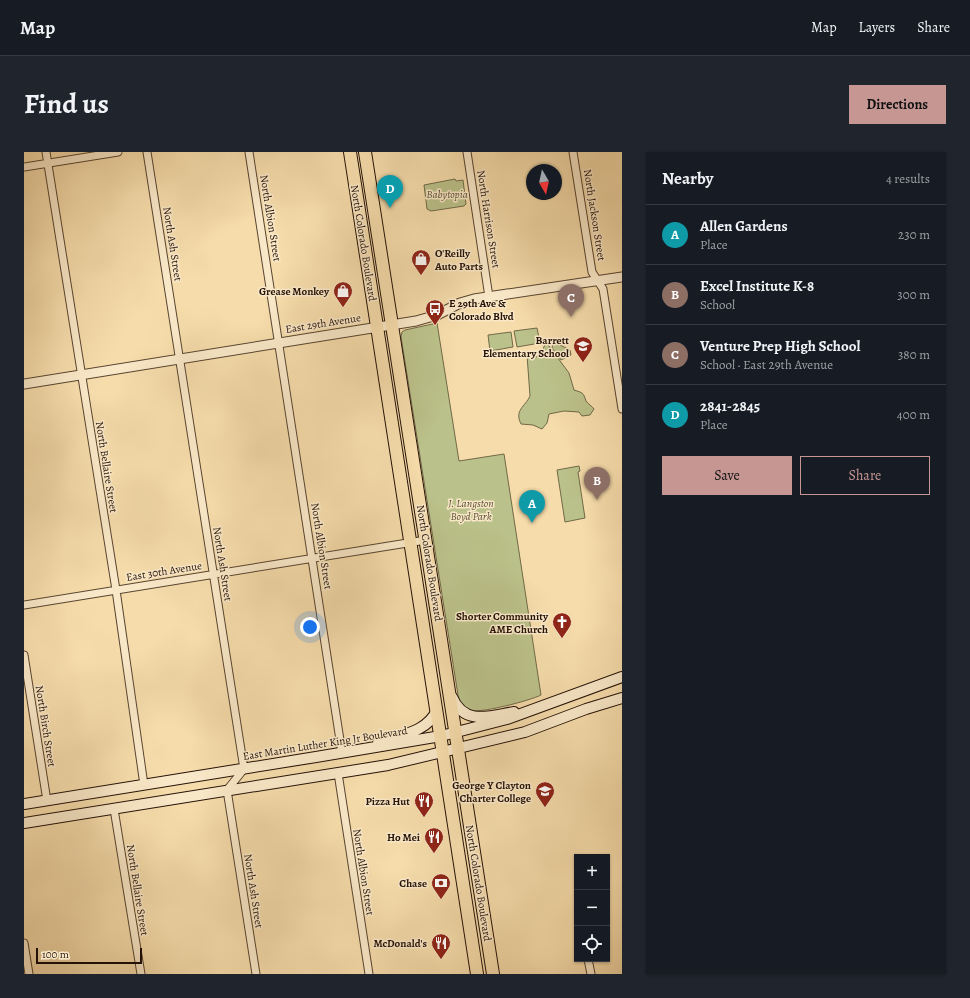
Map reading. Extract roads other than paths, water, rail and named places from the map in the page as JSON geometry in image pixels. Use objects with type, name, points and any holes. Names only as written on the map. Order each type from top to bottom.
[{"type":"main road","name":"North Colorado Boulevard","points":[[350,152],[477,974]]},
{"type":"main road","name":"North Colorado Boulevard","points":[[365,152],[493,974]]},
{"type":"main road","name":"East Martin Luther King Jr Boulevard","points":[[24,804],[441,736],[507,720],[622,677]]},
{"type":"main road","points":[[450,693],[460,710],[473,717],[488,716],[549,705]]},
{"type":"main road","points":[[24,823],[388,765],[524,732],[586,709],[622,698]]},
{"type":"main road","points":[[356,751],[406,734],[424,726],[432,719],[437,710]]},
{"type":"street","name":"North Bellaire Street","points":[[46,152],[116,590],[144,785]]},
{"type":"street","points":[[24,167],[118,152]]},
{"type":"street","name":"North Ash Street","points":[[147,152],[244,768]]},
{"type":"street","name":"North Albion Street","points":[[249,152],[342,753]]},
{"type":"street","name":"North Harrison Street","points":[[467,152],[489,293]]},
{"type":"street","name":"North Jackson Street","points":[[574,152],[592,272],[603,288],[619,377],[622,409]]},
{"type":"street","name":"East 29th Avenue","points":[[24,384],[179,359],[278,339],[377,327],[430,318],[466,301],[489,293],[622,277]]},
{"type":"street","name":"East 30th Avenue","points":[[24,604],[426,540]]},
{"type":"street","name":"North Birch Street","points":[[24,655],[47,801]]},
{"type":"street","points":[[227,790],[244,768]]},
{"type":"street","name":"North Albion Street","points":[[338,773],[369,974]]},
{"type":"street","name":"North Ash Street","points":[[227,790],[256,974]]},
{"type":"street","name":"North Bellaire Street","points":[[114,809],[141,974]]},
{"type":"street","points":[[24,943],[29,974]]},
{"type":"street","points":[[589,962],[591,974]]},
{"type":"place","name":"2841-2845","points":[[390,208]]},
{"type":"place","name":"O'Reilly Auto Parts","points":[[421,276]]},
{"type":"place","name":"Grease Monkey","points":[[343,308]]},
{"type":"place","name":"Venture Prep High School","points":[[571,317]]},
{"type":"place","name":"E 29th Ave & Colorado Blvd","points":[[435,326]]},
{"type":"place","name":"Barrett Elementary School","points":[[583,363]]},
{"type":"place","name":"Excel Institute K-8","points":[[597,500]]},
{"type":"place","name":"Allen Gardens","points":[[532,523]]},
{"type":"place","name":"Shorter Community AME Church","points":[[562,639]]},
{"type":"place","name":"George Y Clayton Charter College","points":[[545,808]]},
{"type":"place","name":"Pizza Hut","points":[[424,818]]},
{"type":"place","name":"Ho Mei","points":[[434,854]]},
{"type":"place","name":"Chase","points":[[441,900]]},
{"type":"place","name":"McDonald's","points":[[441,960]]},
{"type":"park label","name":"Babytopia","points":[[447,194]]},
{"type":"park label","name":"J. Langston Boyd Park","points":[[471,509]]}]
